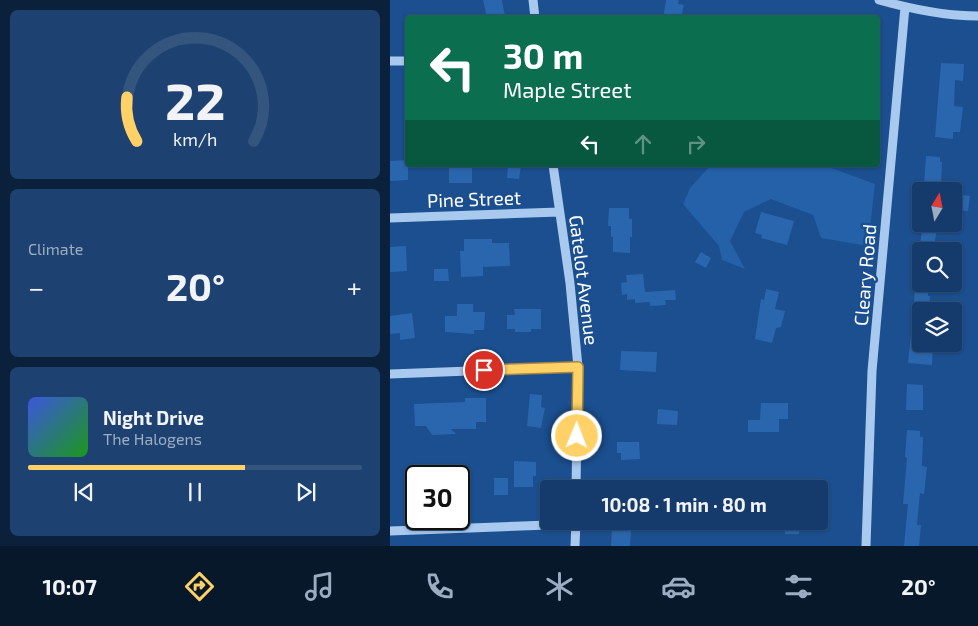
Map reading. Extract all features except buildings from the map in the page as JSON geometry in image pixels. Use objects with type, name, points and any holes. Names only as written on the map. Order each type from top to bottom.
[{"type":"street","points":[[533,0],[535,15]]},
{"type":"street","points":[[879,0],[905,7],[962,16],[978,16]]},
{"type":"street","name":"Cleary Road","points":[[866,546],[872,371],[905,7]]},
{"type":"street","points":[[390,61],[405,61]]},
{"type":"street","name":"Gatelot Avenue","points":[[553,167],[570,283],[578,367],[576,480]]},
{"type":"street","name":"Pine Street","points":[[390,218],[559,212]]},
{"type":"street","points":[[390,374],[578,367]]},
{"type":"street","points":[[390,531],[540,525]]},
{"type":"street","points":[[575,546],[576,530]]},
{"type":"shaded area","points":[[709,167],[828,167],[875,184],[868,246],[821,238],[813,215],[771,199],[744,212],[730,241],[745,269],[722,260],[719,246],[683,204],[690,188]]},
{"type":"route","points":[[484,370],[578,367],[577,436]]}]
